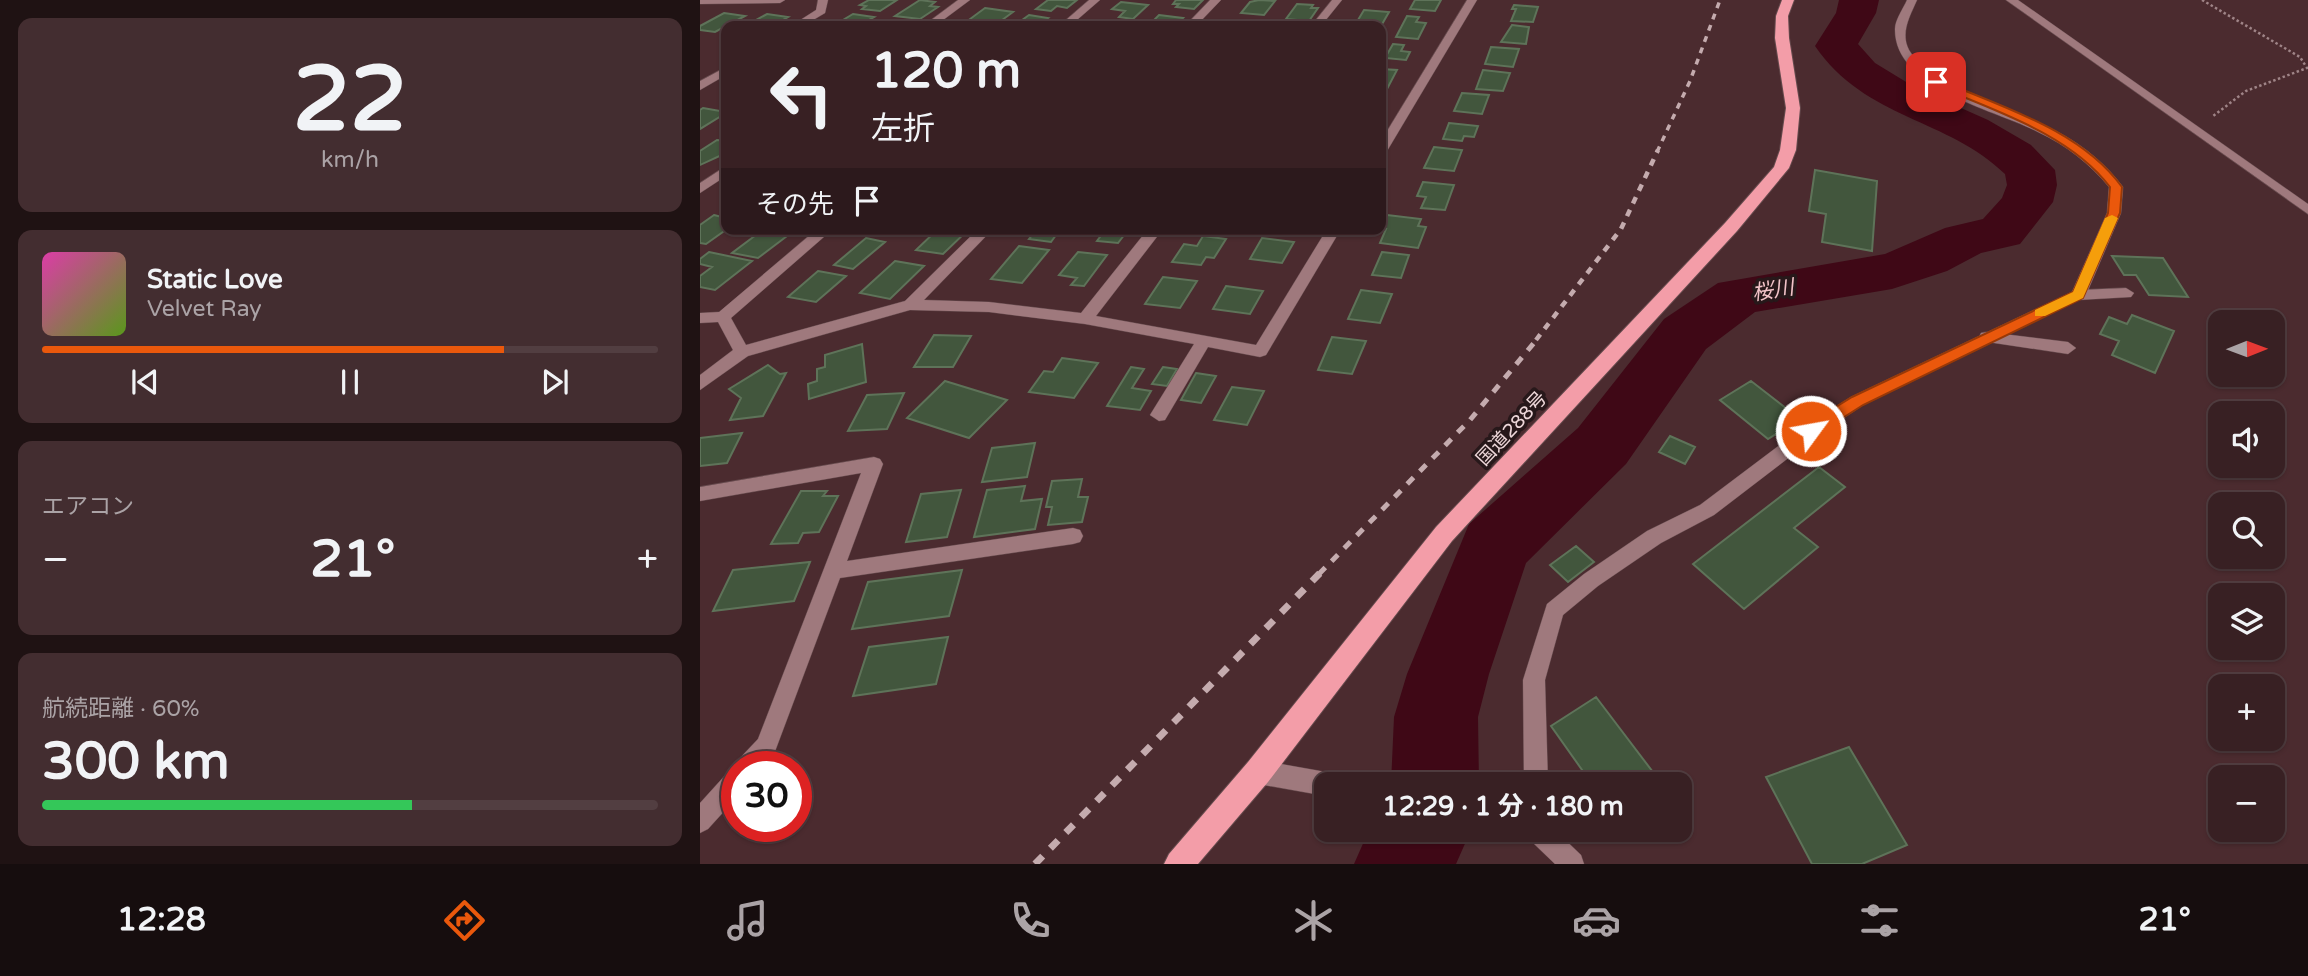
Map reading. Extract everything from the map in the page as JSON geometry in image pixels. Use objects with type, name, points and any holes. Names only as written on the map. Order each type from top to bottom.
[{"type":"highway","name":"国道288号","points":[[1179,864],[1258,772],[1444,534],[1731,227],[1782,168],[1788,150],[1793,108],[1782,38],[1782,16],[1788,0]]},
{"type":"street","points":[[700,1],[780,0]]},
{"type":"street","points":[[804,21],[821,11],[823,0]]},
{"type":"street","points":[[935,21],[965,0]]},
{"type":"street","points":[[1070,21],[1095,0]]},
{"type":"street","points":[[1195,21],[1216,0]]},
{"type":"street","points":[[1320,21],[1337,0]]},
{"type":"street","points":[[1386,143],[1472,0]]},
{"type":"street","points":[[1912,0],[1905,9],[1898,32],[1906,58],[1917,70],[1953,91],[2040,127],[2104,171],[2116,187],[2114,213],[2078,295]]},
{"type":"street","points":[[2011,0],[2308,210]]},
{"type":"street","points":[[700,7],[709,1]]},
{"type":"street","points":[[700,86],[721,73]]},
{"type":"street","points":[[700,189],[721,174]]},
{"type":"street","points":[[700,318],[723,317],[819,235]]},
{"type":"street","points":[[910,306],[980,235]]},
{"type":"street","points":[[1085,320],[1151,235]]},
{"type":"street","points":[[700,384],[742,352],[910,306],[989,307],[1085,320],[1260,351],[1330,235]]},
{"type":"street","points":[[1536,772],[1534,680],[1555,610],[1591,579],[1654,537],[1707,510],[1811,431],[1846,408],[2078,295],[2126,293]]},
{"type":"street","points":[[723,317],[742,352]]},
{"type":"street","points":[[1987,337],[2068,348]]},
{"type":"street","points":[[1159,415],[1204,341]]},
{"type":"street","points":[[700,494],[874,464],[766,746],[762,751]]},
{"type":"street","points":[[833,571],[1073,536]]},
{"type":"street","points":[[1258,772],[1314,782]]},
{"type":"street","points":[[700,821],[721,797]]},
{"type":"street","points":[[1550,842],[1572,864]]},
{"type":"path","points":[[2194,131],[2246,91],[2307,68],[2300,57],[2202,0]]},
{"type":"building","points":[[869,0],[897,0],[880,11],[862,9],[866,6],[860,5]]},
{"type":"building","points":[[920,0],[935,2],[930,6],[938,7],[920,19],[895,16]]},
{"type":"building","points":[[1048,0],[1077,0],[1067,8],[1057,6],[1051,11],[1036,9]]},
{"type":"building","points":[[1176,0],[1203,0],[1194,9],[1176,7],[1179,4],[1173,4]]},
{"type":"building","points":[[1415,0],[1441,0],[1435,11],[1410,9]]},
{"type":"building","points":[[1275,1],[1264,15],[1241,13],[1250,2]]},
{"type":"building","points":[[1121,2],[1148,5],[1133,19],[1119,17],[1125,11],[1112,9]]},
{"type":"building","points":[[1297,4],[1318,8],[1309,21],[1286,19]]},
{"type":"building","points":[[1514,5],[1538,7],[1533,22],[1511,21],[1516,9],[1512,9]]},
{"type":"building","points":[[985,8],[1013,12],[1001,21],[967,21]]},
{"type":"building","points":[[1364,10],[1389,12],[1384,21],[1352,21],[1358,20]]},
{"type":"building","points":[[724,13],[745,16],[736,21],[721,21],[721,29],[715,32],[700,30],[700,26]]},
{"type":"building","points":[[767,14],[788,17],[781,21],[754,21]]},
{"type":"building","points":[[853,14],[874,17],[867,21],[841,21]]},
{"type":"building","points":[[1029,15],[1048,18],[1044,21],[1021,21]]},
{"type":"building","points":[[1159,15],[1183,18],[1180,21],[1153,21]]},
{"type":"building","points":[[1407,16],[1419,17],[1416,22],[1426,23],[1418,39],[1396,37]]},
{"type":"building","points":[[1512,25],[1529,27],[1526,44],[1501,42]]},
{"type":"building","points":[[1393,44],[1404,45],[1401,51],[1410,52],[1406,60],[1386,56]]},
{"type":"building","points":[[1491,47],[1519,49],[1513,67],[1485,64]]},
{"type":"building","points":[[1386,69],[1397,70],[1387,89]]},
{"type":"building","points":[[1483,70],[1510,73],[1503,91],[1476,89]]},
{"type":"building","points":[[1462,93],[1489,95],[1482,114],[1454,111]]},
{"type":"building","points":[[703,108],[721,111],[721,116],[700,129],[700,110]]},
{"type":"building","points":[[1449,123],[1478,126],[1474,137],[1464,136],[1462,141],[1443,139]]},
{"type":"building","points":[[717,140],[721,140],[721,155],[700,165],[700,151]]},
{"type":"building","points":[[1434,147],[1462,150],[1454,171],[1424,168]]},
{"type":"building","points":[[1815,170],[1877,181],[1872,251],[1822,242],[1826,214],[1809,211]]},
{"type":"building","points":[[1423,182],[1454,185],[1445,210],[1421,208],[1426,197],[1417,196]]},
{"type":"building","points":[[714,215],[721,217],[721,233],[706,244],[700,243],[700,225]]},
{"type":"building","points":[[1387,215],[1421,219],[1418,226],[1426,227],[1418,248],[1380,243],[1386,235]]},
{"type":"building","points":[[756,235],[788,235],[758,258],[732,253]]},
{"type":"building","points":[[932,235],[963,235],[943,254],[916,250]]},
{"type":"building","points":[[1032,235],[1056,235],[1051,242],[1029,239]]},
{"type":"building","points":[[1102,235],[1124,235],[1118,243],[1097,241]]},
{"type":"building","points":[[1203,236],[1226,239],[1214,258],[1206,257],[1201,265],[1172,262],[1184,244],[1197,246]]},
{"type":"building","points":[[866,238],[885,242],[853,269],[834,265]]},
{"type":"building","points":[[1262,238],[1294,242],[1282,263],[1250,259]]},
{"type":"building","points":[[1019,246],[1049,250],[1022,283],[991,279]]},
{"type":"building","points":[[709,252],[752,261],[715,290],[700,287],[700,276],[712,267],[700,264],[700,259]]},
{"type":"building","points":[[1078,252],[1107,255],[1084,286],[1071,285],[1077,278],[1059,275]]},
{"type":"building","points":[[1382,252],[1409,255],[1401,278],[1372,275]]},
{"type":"building","points":[[2112,256],[2163,258],[2188,297],[2149,295],[2136,275],[2124,275]]},
{"type":"building","points":[[895,261],[924,266],[890,299],[860,293]]},
{"type":"building","points":[[818,271],[846,276],[816,302],[788,297]]},
{"type":"building","points":[[1163,277],[1197,281],[1180,308],[1145,304]]},
{"type":"building","points":[[1226,286],[1263,291],[1250,314],[1213,309]]},
{"type":"building","points":[[1361,290],[1392,294],[1380,323],[1348,319]]},
{"type":"building","points":[[2132,315],[2174,331],[2155,373],[2112,355],[2119,341],[2100,334],[2109,317],[2127,324]]},
{"type":"building","points":[[934,335],[971,336],[953,367],[914,367]]},
{"type":"building","points":[[1332,337],[1366,341],[1352,374],[1318,370]]},
{"type":"building","points":[[862,344],[866,382],[809,399],[808,384],[817,381],[817,369],[825,367],[825,355]]},
{"type":"building","points":[[1062,358],[1098,363],[1074,398],[1029,392],[1044,371],[1053,372]]},
{"type":"building","points":[[768,365],[780,374],[786,373],[763,416],[730,420],[741,398],[729,389]]},
{"type":"building","points":[[1131,367],[1144,369],[1132,388],[1151,391],[1140,410],[1107,406]]},
{"type":"building","points":[[1163,367],[1177,369],[1167,386],[1152,384]]},
{"type":"building","points":[[1196,373],[1216,376],[1201,403],[1181,400]]},
{"type":"building","points":[[945,381],[1007,400],[969,438],[907,418]]},
{"type":"building","points":[[1751,381],[1800,419],[1768,439],[1720,400]]},
{"type":"building","points":[[1232,387],[1264,391],[1247,425],[1214,420]]},
{"type":"building","points":[[904,393],[887,429],[848,431],[867,395]]},
{"type":"building","points":[[742,433],[727,463],[700,466],[700,438]]},
{"type":"building","points":[[1670,436],[1695,447],[1685,464],[1659,452]]},
{"type":"building","points":[[1035,443],[1027,477],[982,482],[992,448]]},
{"type":"building","points":[[1819,467],[1845,487],[1794,528],[1818,547],[1744,609],[1693,564]]},
{"type":"building","points":[[1082,479],[1078,497],[1088,497],[1082,522],[1048,525],[1052,507],[1046,507],[1052,481]]},
{"type":"building","points":[[1025,486],[1021,501],[1042,499],[1035,529],[974,537],[987,490]]},
{"type":"building","points":[[961,490],[947,537],[906,542],[921,494]]},
{"type":"building","points":[[801,491],[827,491],[823,496],[838,496],[819,532],[803,533],[798,543],[771,544]]},
{"type":"building","points":[[1576,546],[1594,562],[1568,582],[1550,565]]},
{"type":"building","points":[[810,562],[794,601],[713,611],[733,570]]},
{"type":"building","points":[[962,570],[949,616],[852,629],[868,582]]},
{"type":"building","points":[[948,637],[936,684],[853,696],[869,647]]},
{"type":"building","points":[[1596,697],[1653,772],[1584,772],[1551,726]]},
{"type":"building","points":[[1849,747],[1907,845],[1862,864],[1812,864],[1766,777]]},
{"type":"waterway","name":"桜川","points":[[1435,772],[1436,717],[1448,674],[1495,546],[1602,446],[1685,334],[1738,296],[1892,271],[1927,259],[1964,240],[2001,232],[2027,202],[2032,185],[2030,170],[2014,155],[1971,130],[1900,98],[1860,72],[1836,46],[1856,13],[1859,0]]},
{"type":"waterway","name":"桜川","points":[[1401,864],[1417,842]]},
{"type":"railway","points":[[1657,152],[1690,81],[1720,0]]},
{"type":"railway","points":[[1536,340],[1621,229],[1658,150]]},
{"type":"railway","points":[[1319,574],[1470,420],[1538,338]]},
{"type":"railway","points":[[1035,864],[1321,572]]},
{"type":"slow traffic","points":[[2040,313],[2078,295],[2112,218]]},
{"type":"route","points":[[1811,431],[1857,401],[1950,354],[2078,295],[2114,213],[2116,187],[2104,171],[2071,146],[2040,127],[1936,82]]}]
